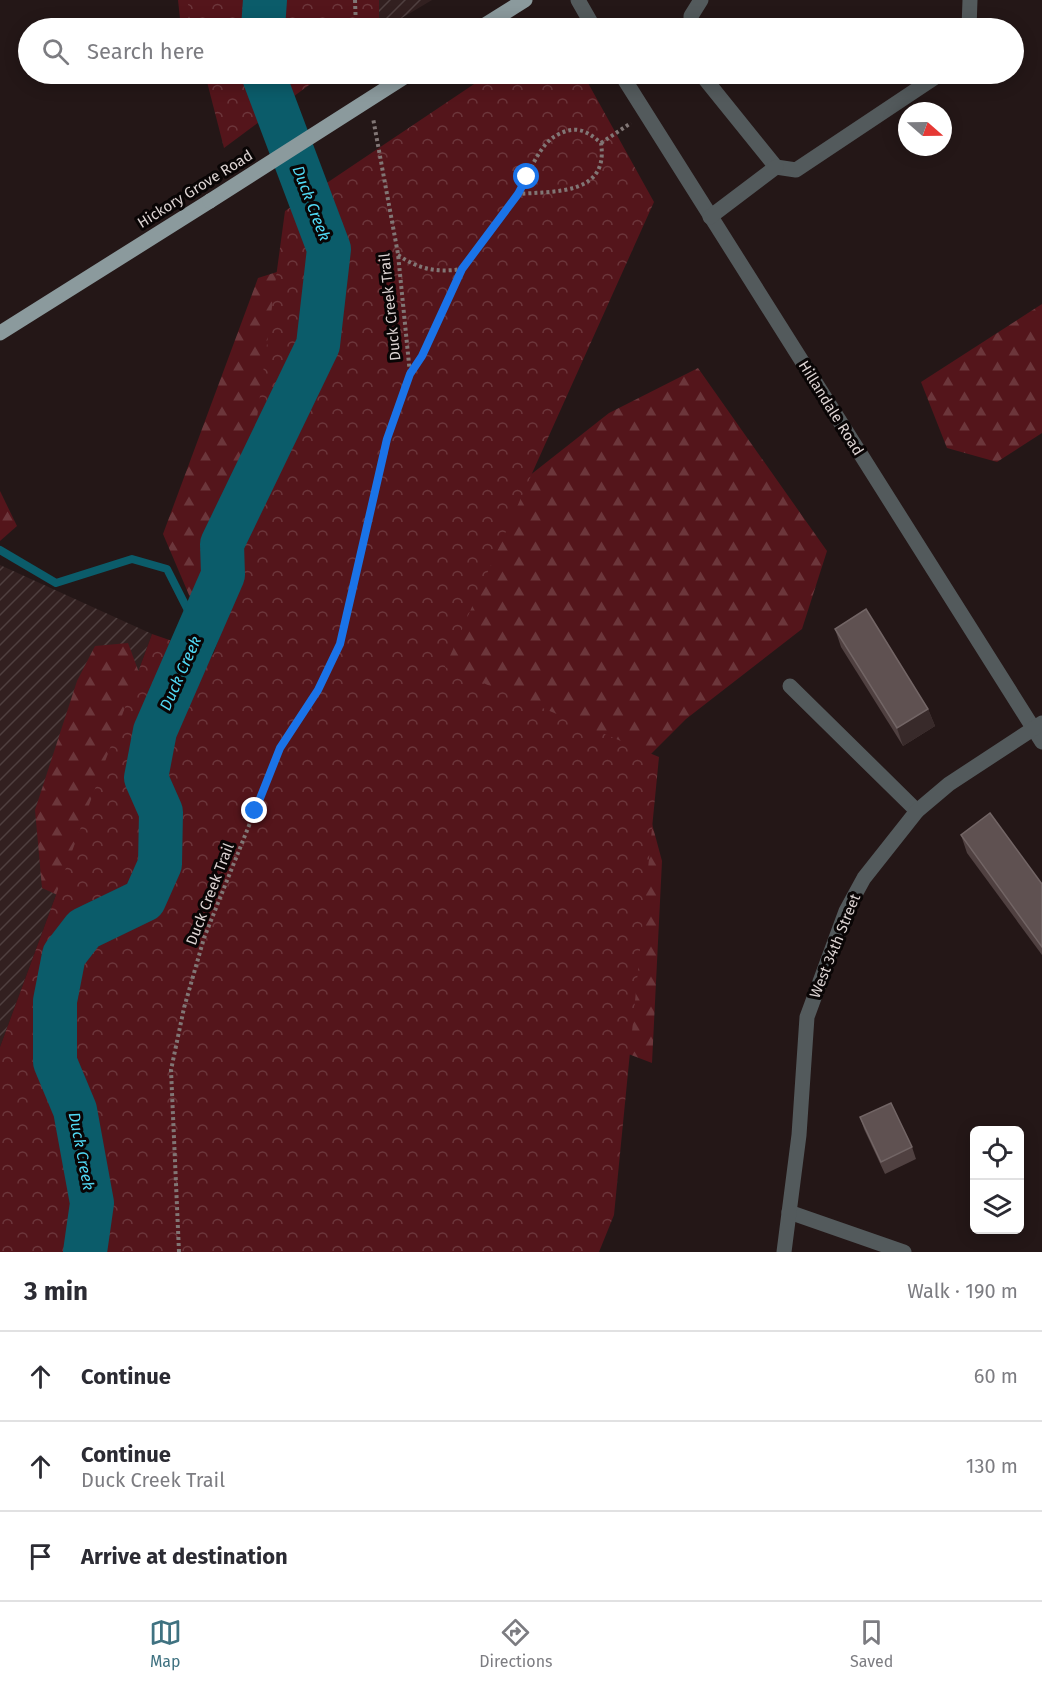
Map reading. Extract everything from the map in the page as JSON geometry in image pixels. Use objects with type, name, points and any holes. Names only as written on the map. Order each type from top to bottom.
[{"type":"main road","points":[[496,18],[525,0]]},
{"type":"main road","name":"Hickory Grove Road","points":[[0,333],[393,84]]},
{"type":"street","points":[[578,0],[588,18]]},
{"type":"street","points":[[691,18],[701,0]]},
{"type":"street","points":[[969,18],[970,0]]},
{"type":"street","name":"Hillandale Road","points":[[627,84],[710,217],[1037,726],[1042,742]]},
{"type":"street","points":[[709,84],[776,167],[796,170],[925,84]]},
{"type":"street","points":[[710,217],[776,167]]},
{"type":"street","points":[[790,686],[917,811]]},
{"type":"street","name":"West 34th Street","points":[[784,1252],[800,1135],[807,1017],[846,911],[864,878],[917,811],[949,784],[1037,726]]},
{"type":"street","points":[[789,1212],[904,1252]]},
{"type":"path","points":[[355,0],[356,18]]},
{"type":"path","name":"Duck Creek Trail","points":[[179,1252],[171,1070],[184,1008],[204,938],[280,748],[318,690],[340,644],[387,439],[410,374],[398,254],[371,107]]},
{"type":"path","points":[[602,143],[646,114]]},
{"type":"path","points":[[410,374],[422,356],[462,269],[518,194],[536,159],[554,136],[571,129],[587,131],[602,143],[604,158],[598,173],[582,186],[518,194]]},
{"type":"path","points":[[398,254],[424,268],[442,272],[462,269]]},
{"type":"shaded area","points":[[379,0],[432,0],[402,18],[379,18]]},
{"type":"shaded area","points":[[0,565],[152,634],[0,1047]]},
{"type":"green space","points":[[178,0],[233,0],[229,18],[180,18]]},
{"type":"green space","points":[[187,0],[379,0],[379,18],[192,18]]},
{"type":"green space","points":[[208,84],[310,84],[224,148]]},
{"type":"green space","points":[[474,84],[589,84],[654,202],[445,667],[659,757],[614,1215],[599,1252],[0,1252],[0,1047],[152,634],[213,655],[232,602],[285,211]]},
{"type":"green space","points":[[299,265],[262,437],[216,533],[217,614],[195,609],[163,534],[258,278]]},
{"type":"green space","points":[[1042,304],[1042,433],[997,462],[947,448],[921,382]]},
{"type":"green space","points":[[698,368],[827,551],[802,629],[686,719],[637,768],[662,861],[652,1063],[555,1026],[203,1252],[487,509],[609,413]]},
{"type":"green space","points":[[0,491],[17,526],[0,541]]},
{"type":"green space","points":[[128,643],[144,686],[73,902],[42,888],[35,810],[77,681],[95,646]]},
{"type":"building","points":[[866,609],[928,709],[897,728],[835,629]]},
{"type":"building","points":[[990,813],[1042,884],[1042,947],[961,835]]},
{"type":"building","points":[[891,1103],[912,1147],[881,1162],[860,1117]]},
{"type":"waterway","name":"Duck Creek","points":[[264,18],[265,0]]},
{"type":"waterway","name":"Duck Creek","points":[[85,1252],[92,1203],[75,1110],[55,1062],[55,1001],[64,955],[84,929],[144,900],[160,864],[161,812],[146,778],[155,731],[223,575],[222,544],[318,345],[329,249],[267,84]]},
{"type":"waterway","points":[[0,550],[56,583],[132,559],[167,569],[199,632]]},
{"type":"route","points":[[255,811],[280,748],[318,690],[340,644],[387,439],[410,374],[422,356],[462,269],[518,194],[527,177]]}]
